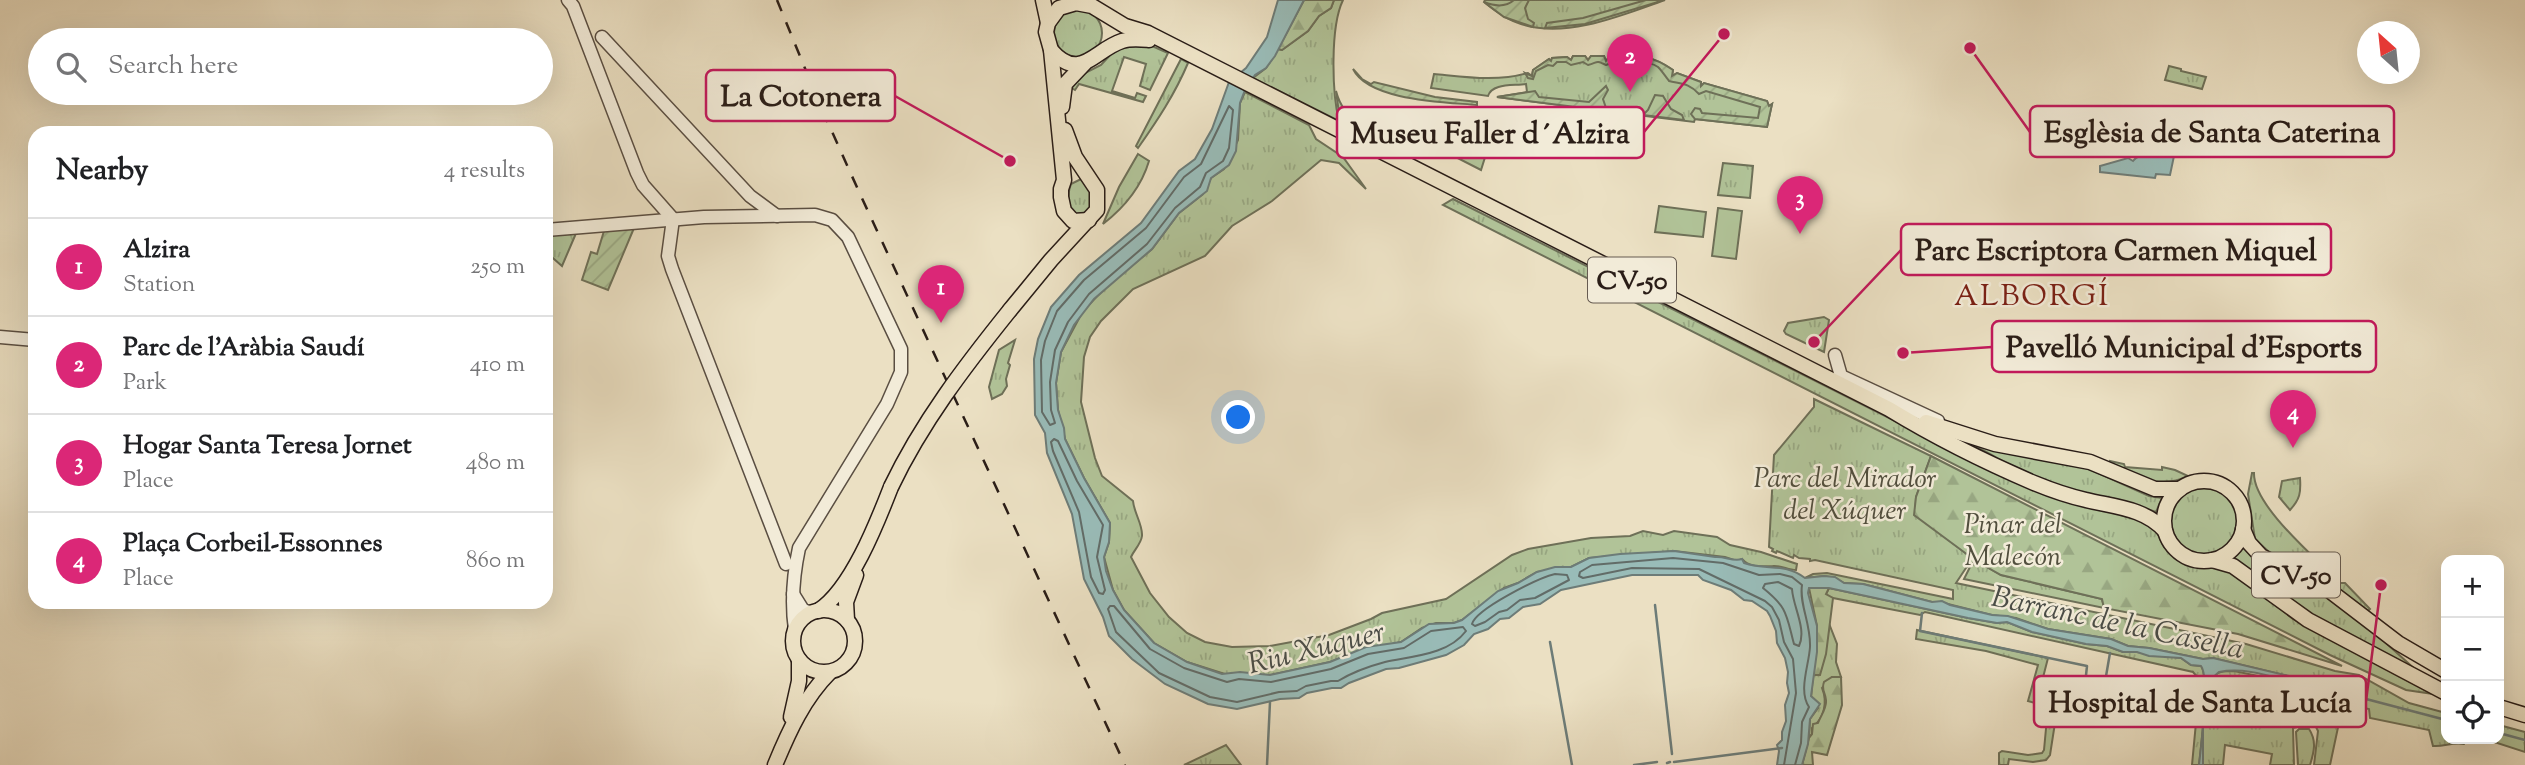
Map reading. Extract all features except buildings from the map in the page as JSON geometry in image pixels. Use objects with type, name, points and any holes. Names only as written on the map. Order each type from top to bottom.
[{"type":"main road","points":[[1043,0],[1048,23]]},
{"type":"main road","points":[[1051,260],[1062,237],[1067,217],[1061,197],[1064,180],[1051,50],[1046,32],[1048,23],[1059,8],[1076,3],[1087,5],[1107,24],[1107,42],[1103,50]]},
{"type":"main road","name":"CV-50","points":[[1087,5],[1125,26],[1148,33],[1165,44],[1889,409],[1917,426],[2033,482],[2085,500],[2145,514],[2165,531],[2174,549],[2182,555],[2202,561],[2212,560],[2229,552],[2240,538],[2244,516],[2240,504],[2223,486],[2204,481],[2191,483],[2180,489],[2155,489],[2090,462],[1995,444],[1889,409]]},
{"type":"main road","name":"CV-50","points":[[1085,63],[1099,56],[1103,50],[1130,39],[1165,44]]},
{"type":"main road","points":[[1051,50],[1066,62],[1085,63]]},
{"type":"main road","points":[[787,736],[799,681],[799,660],[793,643],[795,630],[802,620],[827,605],[862,554],[909,450],[933,413],[1010,310],[1097,210],[1097,190],[1066,139],[1061,99],[1065,84],[1085,63]]},
{"type":"main road","points":[[1064,180],[1074,173],[1084,172]]},
{"type":"main road","points":[[1067,217],[1081,222],[1089,220]]},
{"type":"main road","points":[[2165,531],[2166,508],[2180,489]]},
{"type":"main road","name":"CV-50","points":[[2243,529],[2249,543],[2262,556],[2327,590],[2359,612],[2402,653],[2443,681]]},
{"type":"main road","points":[[847,620],[846,602],[862,554]]},
{"type":"main road","name":"CV-50","points":[[2212,560],[2233,566],[2308,620],[2441,690]]},
{"type":"main road","points":[[775,765],[809,695],[830,672],[846,664],[855,649],[854,630],[847,620],[831,611],[815,612]]},
{"type":"main road","points":[[2359,612],[2398,643],[2441,668]]},
{"type":"main road","points":[[799,660],[813,670],[830,672]]},
{"type":"main road","points":[[2504,711],[2525,717]]},
{"type":"street","points":[[568,0],[573,6],[643,186],[675,219]]},
{"type":"street","points":[[575,0],[640,172],[646,184],[675,219],[673,256],[788,561]]},
{"type":"street","points":[[603,37],[740,187],[777,216]]},
{"type":"street","points":[[553,229],[675,219],[816,215],[832,220],[848,237],[901,349],[901,372],[887,404],[799,548],[792,607],[795,630]]},
{"type":"street","points":[[0,337],[28,339]]},
{"type":"street","points":[[1835,355],[1841,376],[1936,420],[1998,439],[2065,452],[2090,462]]},
{"type":"street","points":[[793,594],[803,610],[815,612]]},
{"type":"green space","points":[[1304,0],[1334,0],[1331,8],[1319,16],[1308,31],[1282,50],[1278,49]]},
{"type":"green space","points":[[1334,0],[1343,0],[1334,43],[1335,94],[1339,121],[1253,78],[1266,68],[1278,49],[1282,50],[1308,31],[1319,16],[1331,8]]},
{"type":"green space","points":[[1514,0],[1529,0],[1525,8],[1528,19],[1534,23],[1533,27],[1504,17],[1484,2],[1499,5]]},
{"type":"green space","points":[[1646,0],[1658,2],[1585,24],[1545,28],[1547,23],[1583,18]]},
{"type":"green space","points":[[1665,0],[1594,23],[1557,29],[1538,28],[1506,18],[1484,2]]},
{"type":"green space","points":[[1078,9],[1095,16],[1102,33],[1095,50],[1078,57],[1061,50],[1054,33],[1061,16]]},
{"type":"green space","points":[[1126,44],[1152,46],[1168,53],[1150,90],[1140,86],[1146,64],[1124,57],[1112,91],[1135,98],[1137,93],[1146,96],[1143,102],[1079,84],[1075,90],[1070,87],[1085,73],[1101,65],[1114,51]]},
{"type":"green space","points":[[1573,56],[1585,56],[1588,60],[1591,56],[1604,56],[1606,61],[1609,57],[1649,58],[1673,70],[1672,76],[1677,73],[1701,82],[1701,86],[1704,83],[1767,101],[1769,106],[1772,104],[1767,127],[1695,119],[1694,122],[1638,115],[1638,112],[1497,97],[1527,92],[1526,84],[1498,87],[1488,96],[1431,88],[1434,74],[1481,78],[1528,73],[1532,76],[1533,70],[1549,59],[1551,61],[1552,58],[1567,57],[1571,60]]},
{"type":"green space","points":[[1573,56],[1585,56],[1588,60],[1591,56],[1604,56],[1606,61],[1609,57],[1649,58],[1673,70],[1672,76],[1677,73],[1701,82],[1701,86],[1704,83],[1767,101],[1769,106],[1772,104],[1767,127],[1695,119],[1691,114],[1695,108],[1702,113],[1758,118],[1760,107],[1706,91],[1699,94],[1689,86],[1669,81],[1658,67],[1647,63],[1624,62],[1606,65],[1597,62],[1588,65],[1583,62],[1571,65],[1557,62],[1553,66],[1548,65],[1536,71],[1533,79],[1528,78],[1525,73],[1532,76],[1533,70],[1549,59],[1551,61],[1552,58],[1567,57],[1571,60]]},
{"type":"green space","points":[[1181,59],[1188,63],[1183,74],[1138,148],[1136,146]]},
{"type":"green space","points":[[2169,66],[2206,77],[2202,89],[2165,80]]},
{"type":"green space","points":[[1353,69],[1371,84],[1374,82],[1435,97],[1477,102],[1477,105],[1428,101],[1391,94],[1362,80]]},
{"type":"green space","points":[[1606,86],[1608,90],[1603,99],[1607,111],[1497,97],[1535,91],[1539,97],[1589,102]]},
{"type":"green space","points":[[1336,91],[1342,106],[1350,115],[1360,120],[1420,121],[1418,137],[1408,138],[1384,126],[1362,133],[1340,121]]},
{"type":"green space","points":[[1245,92],[1309,125],[1316,139],[1343,157],[1366,189],[1339,163],[1321,160],[1272,201],[1232,226],[1205,256],[1133,289],[1101,321],[1090,337],[1084,357],[1081,402],[1095,458],[1102,476],[1133,501],[1142,532],[1131,557],[1150,593],[1169,617],[1187,633],[1205,642],[1232,647],[1270,646],[1329,635],[1382,613],[1446,599],[1512,555],[1528,549],[1591,538],[1630,536],[1643,531],[1663,535],[1674,531],[1717,537],[1730,545],[1797,564],[1796,570],[1776,566],[1753,566],[1742,559],[1737,561],[1674,551],[1589,558],[1571,567],[1537,572],[1504,588],[1462,620],[1454,623],[1436,623],[1422,628],[1401,642],[1270,675],[1228,675],[1187,662],[1154,643],[1124,610],[1113,590],[1104,557],[1109,542],[1110,523],[1065,439],[1058,410],[1056,383],[1061,352],[1083,311],[1106,287],[1152,249],[1179,213],[1203,194],[1211,178],[1224,169],[1238,140],[1240,103]]},
{"type":"green space","points":[[1655,95],[1663,96],[1671,109],[1682,115],[1684,120],[1643,115]]},
{"type":"green space","points":[[1443,129],[1492,135],[1481,170],[1438,148],[1434,136]]},
{"type":"green space","points":[[1138,154],[1149,161],[1142,180],[1125,204],[1103,224],[1119,187]]},
{"type":"green space","points":[[1723,163],[1753,166],[1750,198],[1718,195]]},
{"type":"green space","points":[[1081,179],[1091,191],[1090,207],[1088,213],[1077,216],[1070,205],[1069,193],[1071,184]]},
{"type":"green space","points":[[1453,199],[1933,440],[2129,514],[2154,526],[2164,547],[2178,560],[2199,568],[2216,566],[2229,569],[2293,619],[2433,694],[2406,690],[2330,655],[1443,205]]},
{"type":"green space","points":[[1659,206],[1706,212],[1703,237],[1655,232]]},
{"type":"green space","points":[[1718,208],[1742,211],[1736,259],[1712,256]]},
{"type":"green space","points":[[634,228],[608,290],[582,280],[591,252],[597,254],[604,231]]},
{"type":"green space","points":[[577,231],[562,266],[553,258],[553,235]]},
{"type":"green space","points":[[1824,317],[1829,320],[1824,352],[1784,331],[1788,323]]},
{"type":"green space","points":[[1015,340],[1008,363],[1007,386],[1002,394],[992,399],[989,387],[999,350]]},
{"type":"green space","name":"Parc del Mirador del Xúquer","points":[[1814,399],[1931,456],[1916,497],[1915,514],[1976,561],[1966,568],[1956,583],[2246,644],[2335,671],[2359,675],[2409,703],[2441,712],[2441,744],[2456,744],[2433,746],[2429,730],[2370,718],[2369,709],[2343,704],[2330,765],[2314,765],[2318,731],[2316,727],[2307,725],[2293,728],[2294,765],[2270,765],[2272,754],[2225,745],[2223,765],[2203,765],[2203,724],[2210,680],[2218,673],[2234,671],[2322,689],[2337,688],[2213,658],[2203,659],[2128,646],[2111,639],[2048,629],[2016,618],[1932,602],[1863,584],[1844,583],[1835,578],[1805,578],[1813,574],[1827,573],[1953,599],[1953,590],[1810,561],[1794,555],[1793,558],[1777,551],[1776,553],[1769,547],[1774,455],[1814,407]]},
{"type":"green space","points":[[1973,445],[2087,468],[2149,496],[2162,498],[2156,512],[2069,489],[2032,476]]},
{"type":"green space","name":"Pinar del Malecón","points":[[1931,456],[2342,666],[2238,634],[2104,608],[2102,599],[2001,575],[1976,561],[1914,515],[1916,497]]},
{"type":"green space","points":[[2110,461],[2124,464],[2125,467],[2162,470],[2162,467],[2188,476],[2157,482]]},
{"type":"green space","points":[[2252,473],[2264,501],[2275,516],[2340,583],[2345,583],[2370,609],[2368,611],[2330,584],[2270,553],[2255,539],[2248,494]]},
{"type":"green space","points":[[2300,478],[2299,496],[2290,510],[2279,497],[2282,481]]},
{"type":"green space","points":[[2204,488],[2217,491],[2227,498],[2234,508],[2237,521],[2234,534],[2227,544],[2217,551],[2204,554],[2191,551],[2181,544],[2174,534],[2171,521],[2174,508],[2181,498],[2191,491]]},
{"type":"green space","points":[[2244,546],[2263,564],[2326,595],[2357,617],[2417,671],[2303,610],[2233,559]]},
{"type":"green space","points":[[1978,562],[2001,575],[2102,599],[2104,608],[1964,579],[1970,567]]},
{"type":"green space","points":[[1809,588],[1829,588],[1826,594],[1833,598],[1826,654],[1820,675],[1813,675],[1817,626]]},
{"type":"green space","points":[[1829,588],[1968,618],[2007,622],[2032,632],[2107,646],[2123,652],[2181,658],[2191,665],[2201,666],[2204,673],[2205,698],[2199,765],[2192,765],[2200,680],[2193,672],[1925,612],[1920,615],[1828,597],[1826,594]]},
{"type":"green space","points":[[1830,626],[1837,644],[1836,662],[1841,677],[1832,677],[1822,688],[1824,710],[1809,738],[1810,719],[1818,708],[1811,698],[1813,675],[1816,675]]},
{"type":"green space","points":[[1917,630],[2048,658],[2038,697],[2055,703],[2057,710],[2050,755],[2046,760],[2033,762],[2009,759],[2008,765],[1999,765],[1999,753],[2002,751],[2028,755],[2042,753],[2044,750],[2048,707],[2028,701],[2038,665],[1986,651],[1916,639]]},
{"type":"green space","points":[[1832,677],[1841,677],[1842,705],[1827,755],[1812,752],[1813,765],[1802,765],[1813,724],[1818,723],[1826,706],[1824,682]]},
{"type":"green space","points":[[2504,726],[2525,732],[2525,752],[2500,744],[2504,744]]},
{"type":"green space","points":[[2299,729],[2309,729],[2313,738],[2314,751],[2310,765],[2298,765],[2296,732]]},
{"type":"green space","points":[[1226,745],[1241,765],[1184,765]]},
{"type":"water","points":[[1278,0],[1304,0],[1275,56],[1266,68],[1255,75],[1245,90],[1240,103],[1236,151],[1229,165],[1211,178],[1207,191],[1179,213],[1152,249],[1094,299],[1074,325],[1061,352],[1056,383],[1058,410],[1065,439],[1110,523],[1109,542],[1104,557],[1106,571],[1124,610],[1154,643],[1187,662],[1222,674],[1240,672],[1270,675],[1330,662],[1366,647],[1401,642],[1429,624],[1462,620],[1498,591],[1537,572],[1555,567],[1571,567],[1589,558],[1674,551],[1742,559],[1744,563],[1752,565],[1790,570],[1805,578],[1835,577],[1844,583],[1863,584],[1932,602],[1942,601],[1992,615],[2008,616],[2048,629],[2111,639],[2128,646],[2203,659],[2213,658],[2340,688],[2310,686],[2249,672],[2219,672],[2210,680],[2203,721],[2204,673],[2201,666],[2191,665],[2181,658],[2123,652],[2107,646],[2032,632],[2007,622],[1968,618],[1829,588],[1809,588],[1817,626],[1817,652],[1811,696],[1820,704],[1810,719],[1808,744],[1802,765],[1777,765],[1777,745],[1782,740],[1786,721],[1785,705],[1789,693],[1785,658],[1777,643],[1770,616],[1752,601],[1744,600],[1731,590],[1703,580],[1698,575],[1632,575],[1561,590],[1540,604],[1523,607],[1509,618],[1500,619],[1446,655],[1386,669],[1341,688],[1307,693],[1299,698],[1280,699],[1237,709],[1208,704],[1165,684],[1132,659],[1109,636],[1103,617],[1084,579],[1072,514],[1047,453],[1045,433],[1035,415],[1034,359],[1038,339],[1051,307],[1079,275],[1141,223],[1179,171],[1195,159],[1212,129],[1229,82],[1246,68],[1267,37]]},
{"type":"water","points":[[2178,137],[2170,175],[2156,174],[2155,178],[2100,172],[2100,166],[2128,158],[2133,161],[2150,152],[2171,151]]},
{"type":"water","points":[[2203,727],[2203,765],[2199,765],[2201,743]]},
{"type":"waterway","points":[[1655,605],[1672,754]]},
{"type":"waterway","points":[[1922,613],[1920,631],[2087,666],[2084,694]]},
{"type":"waterway","points":[[1550,642],[1572,765]]},
{"type":"waterway","points":[[2102,711],[2110,653]]},
{"type":"waterway","name":"Barranc de la Casella","points":[[2328,689],[2441,719]]},
{"type":"waterway","points":[[1267,765],[1270,702]]},
{"type":"waterway","name":"Barranc de la Casella","points":[[2504,734],[2525,740]]},
{"type":"waterway","points":[[1674,762],[1782,748]]},
{"type":"waterway","points":[[1634,765],[1657,762]]},
{"type":"railway","points":[[777,0],[860,194],[1125,765]]},
{"type":"place","name":"Museu Faller d´Alzira","points":[[1724,34]]},
{"type":"place","name":"Esglèsia de Santa Caterina","points":[[1970,48]]},
{"type":"place","name":"Parc de l'Aràbia Saudí","points":[[1630,92]]},
{"type":"place","name":"La Cotonera","points":[[1010,161]]},
{"type":"place","name":"Hogar Santa Teresa Jornet","points":[[1800,234]]},
{"type":"place","name":"Alzira","points":[[941,323]]},
{"type":"place","name":"Parc Escriptora Carmen Miquel","points":[[1814,342]]},
{"type":"place","name":"Pavelló Municipal d'Esports","points":[[1903,353]]},
{"type":"place","name":"Plaça Corbeil-Essonnes","points":[[2293,448]]},
{"type":"place","name":"Hospital de Santa Lucía","points":[[2381,585]]},
{"type":"district","name":"ALBORGÍ","points":[[2032,295]]},
{"type":"water label","name":"Riu Xúquer","points":[[1316,647]]}]
